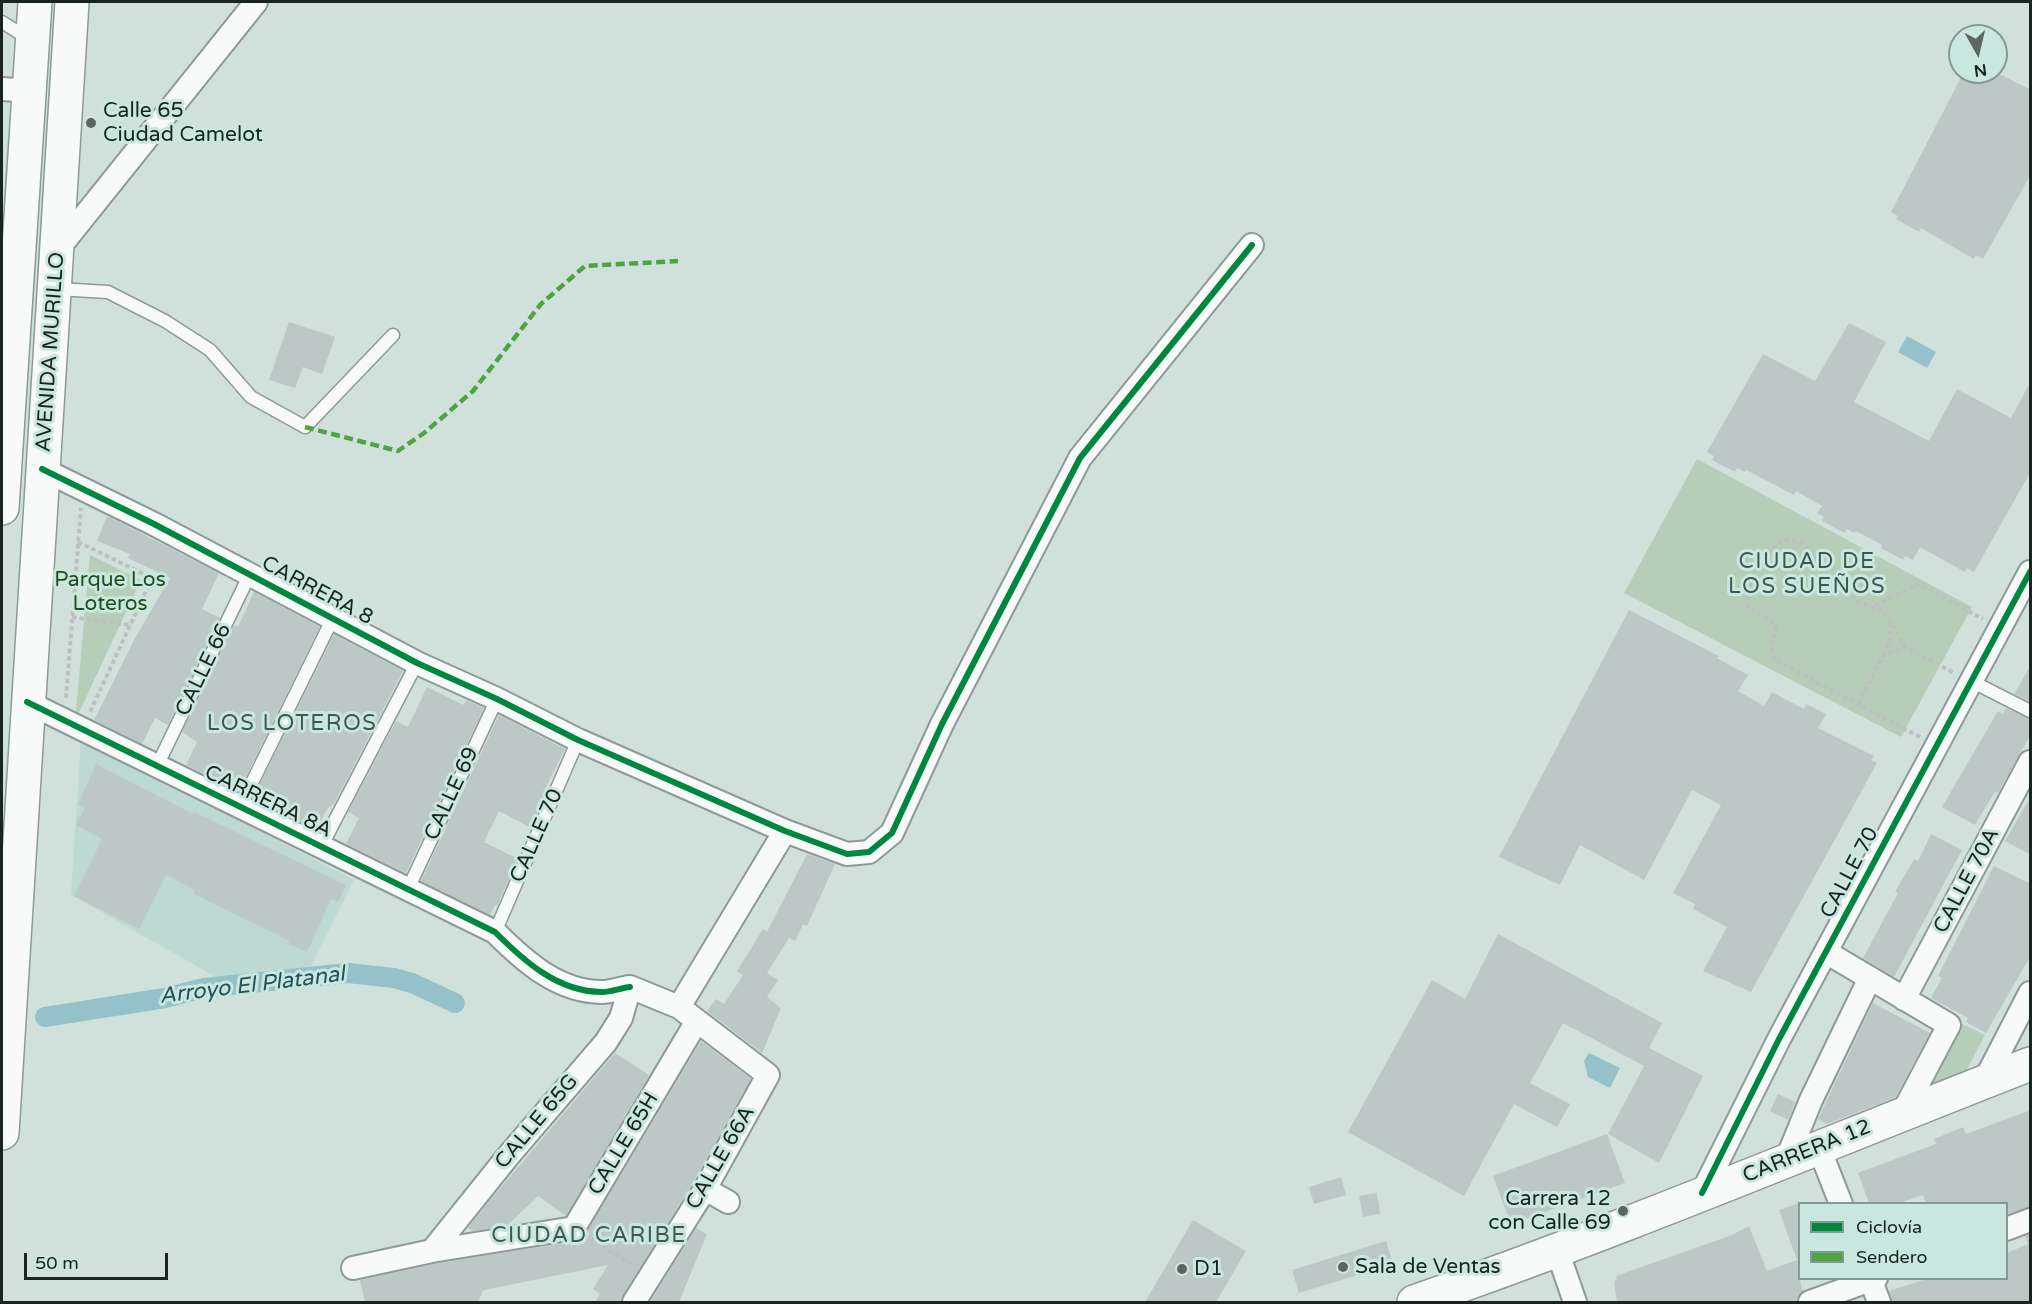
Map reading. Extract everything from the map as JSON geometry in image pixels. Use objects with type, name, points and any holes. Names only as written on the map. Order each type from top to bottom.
[{"type":"main road","name":"AVENIDA MURILLO","points":[[2,508],[16,90],[33,42],[36,2]]},
{"type":"main road","name":"AVENIDA MURILLO","points":[[2,1133],[72,2]]},
{"type":"main road","name":"CARRERA 12","points":[[1414,1302],[1558,1253],[1702,1193],[2031,1064]]},
{"type":"street","points":[[58,249],[256,2]]},
{"type":"street","name":"CARRERA 8","points":[[42,469],[250,574],[417,663],[578,740],[785,831],[847,854],[869,852],[892,833],[942,724],[1080,458],[1252,245]]},
{"type":"street","name":"CALLE 70","points":[[1702,1193],[1826,952],[2031,572]]},
{"type":"street","name":"CARRERA 8A","points":[[27,702],[495,932],[521,957],[552,979],[578,989],[604,993],[630,987]]},
{"type":"street","name":"CALLE 70A","points":[[1904,999],[2031,762]]},
{"type":"street","name":"CALLE 65H","points":[[574,1228],[785,831]]},
{"type":"street","points":[[1826,952],[1948,1024],[1902,1114]]},
{"type":"street","points":[[1786,1161],[1811,1100],[1870,978]]},
{"type":"street","points":[[630,987],[688,1014]]},
{"type":"street","name":"CALLE 65G","points":[[432,1251],[509,1155],[606,1042],[621,1018],[630,987]]},
{"type":"street","points":[[1984,1082],[2031,993]]},
{"type":"street","name":"CALLE 66A","points":[[634,1302],[705,1189],[768,1074],[688,1014]]},
{"type":"street","points":[[1819,1148],[1841,1202]]},
{"type":"street","points":[[705,1189],[728,1202]]},
{"type":"street","points":[[2008,1229],[2031,1220]]},
{"type":"street","points":[[353,1268],[432,1251],[574,1228]]},
{"type":"street","points":[[1558,1253],[1575,1302]]},
{"type":"street","points":[[1810,1302],[1869,1280]]},
{"type":"street","points":[[1872,1280],[1879,1302]]},
{"type":"lane","points":[[2,22],[33,42]]},
{"type":"lane","points":[[56,289],[108,292],[165,321],[210,350],[251,397],[305,427],[393,335]]},
{"type":"lane","name":"CALLE 66","points":[[157,766],[250,574]]},
{"type":"lane","points":[[240,807],[333,618]]},
{"type":"lane","points":[[321,847],[417,663]]},
{"type":"lane","points":[[1971,681],[2031,711]]},
{"type":"lane","name":"CALLE 69","points":[[408,889],[496,699]]},
{"type":"lane","name":"CALLE 70","points":[[495,932],[578,740]]},
{"type":"path","points":[[73,725],[72,617],[82,489]]},
{"type":"path","points":[[1936,746],[1775,660],[1770,642],[1776,626],[1772,621],[1748,608],[1748,588],[1772,546],[1782,540],[1791,539],[1800,542],[1859,603],[1883,610],[1906,647],[1971,681]]},
{"type":"path","points":[[73,725],[129,625],[152,578],[78,542]]},
{"type":"path","points":[[1870,607],[1919,584],[1999,628]]},
{"type":"path","points":[[72,617],[129,625]]},
{"type":"path","points":[[1858,705],[1890,641],[1890,621]]},
{"type":"path","points":[[1883,656],[1906,647]]},
{"type":"path","points":[[574,1228],[650,1276]]},
{"type":"shaded area","points":[[81,739],[354,880],[310,968],[216,977],[71,895]]},
{"type":"green space","points":[[1697,459],[1972,607],[1901,737],[1624,593]]},
{"type":"green space","name":"Parque Los Loteros","points":[[90,555],[141,580],[75,721]]},
{"type":"green space","points":[[1956,1021],[1985,1035],[1963,1077],[1919,1095]]},
{"type":"water","points":[[1907,336],[1936,352],[1927,368],[1898,352]]},
{"type":"water","points":[[1589,1053],[1620,1068],[1610,1088],[1588,1077],[1584,1061]]},
{"type":"building","points":[[2008,78],[2031,90],[2031,174],[1983,259],[1976,255],[1974,259],[1921,228],[1919,232],[1896,219],[1898,216],[1891,212],[1958,84],[2008,84]]},
{"type":"building","points":[[289,322],[335,337],[322,374],[303,367],[295,388],[269,380]]},
{"type":"building","points":[[1849,323],[1886,342],[1854,402],[1929,441],[1957,389],[2011,418],[2031,381],[2031,471],[1974,572],[1967,568],[1965,572],[1920,547],[1913,560],[1905,556],[1903,560],[1856,531],[1854,533],[1847,529],[1845,533],[1822,521],[1824,517],[1817,513],[1822,506],[1796,491],[1794,495],[1746,470],[1745,472],[1737,468],[1735,472],[1712,460],[1714,456],[1707,452],[1763,354],[1815,381]]},
{"type":"building","points":[[107,516],[219,573],[202,609],[220,618],[168,725],[155,718],[142,744],[94,720],[134,640],[170,578],[128,558],[130,554],[97,541]]},
{"type":"building","points":[[254,592],[320,627],[239,791],[186,765],[197,742],[182,732],[234,625],[238,627]]},
{"type":"building","points":[[1629,610],[1719,656],[1717,658],[1748,675],[1738,691],[1764,706],[1772,692],[1804,709],[1806,704],[1826,714],[1818,728],[1874,756],[1871,760],[1877,763],[1751,992],[1703,971],[1727,927],[1693,909],[1695,904],[1673,893],[1721,805],[1692,790],[1644,880],[1580,845],[1560,885],[1499,857]]},
{"type":"building","points":[[334,634],[403,671],[334,804],[328,808],[316,829],[253,798]]},
{"type":"building","points":[[2031,665],[2031,702],[2014,694]]},
{"type":"building","points":[[427,687],[463,705],[466,700],[484,708],[406,873],[346,844],[359,818],[348,812],[396,721],[408,727]]},
{"type":"building","points":[[2006,708],[2031,719],[2031,734],[1998,793],[1995,792],[1975,825],[1942,807],[1998,711],[2003,714]]},
{"type":"building","points":[[499,715],[565,749],[542,795],[545,797],[531,828],[499,811],[484,842],[518,859],[497,906],[495,905],[490,915],[421,881]]},
{"type":"building","points":[[96,764],[193,814],[194,812],[346,885],[338,902],[331,899],[307,952],[288,944],[290,941],[194,894],[195,890],[166,875],[139,929],[74,896],[102,839],[76,825],[85,808],[78,804]]},
{"type":"building","points":[[2031,796],[2031,855],[2005,841]]},
{"type":"building","points":[[1931,834],[1962,850],[1894,977],[1863,958],[1898,893],[1895,892],[1914,859],[1918,861]]},
{"type":"building","points":[[807,854],[835,864],[807,926],[803,924],[795,941],[789,938],[767,973],[778,980],[767,997],[781,1008],[762,1053],[707,1011],[716,999],[724,1004],[743,975],[737,971],[763,929],[767,932]]},
{"type":"building","points":[[1994,866],[2031,884],[2031,955],[1986,1033],[1966,1022],[1968,1018],[1931,998],[1942,978],[1938,976]]},
{"type":"building","points":[[1498,934],[1662,1023],[1649,1048],[1703,1076],[1659,1163],[1608,1134],[1644,1066],[1563,1023],[1530,1083],[1570,1104],[1557,1127],[1514,1104],[1464,1196],[1348,1132],[1432,980],[1465,999]]},
{"type":"building","points":[[1873,1003],[1930,1033],[1896,1097],[1827,1124],[1818,1119]]},
{"type":"building","points":[[701,1041],[751,1079],[621,1302],[595,1302],[600,1294],[593,1289],[608,1265],[489,1289],[483,1291],[478,1302],[365,1302],[360,1280],[435,1264],[576,1241],[590,1234],[587,1232]]},
{"type":"building","points":[[615,1053],[649,1075],[566,1216],[538,1196],[508,1225],[472,1231],[468,1228],[486,1205]]},
{"type":"building","points":[[1778,1094],[1795,1102],[1788,1120],[1770,1111]]},
{"type":"building","points":[[2031,1110],[2031,1207],[2008,1214],[2008,1202],[1926,1202],[1923,1195],[1902,1202],[1869,1202],[1858,1173],[1936,1144],[1934,1139],[1963,1127],[1966,1134]]},
{"type":"building","points":[[1607,1134],[1625,1183],[1511,1224],[1493,1176]]},
{"type":"building","points":[[1341,1177],[1346,1195],[1314,1204],[1309,1187]]},
{"type":"building","points":[[1377,1193],[1380,1214],[1363,1217],[1359,1196]]},
{"type":"building","points":[[1798,1204],[1798,1280],[1800,1280],[1803,1291],[1797,1302],[1617,1302],[1614,1281],[1617,1280],[1616,1276],[1732,1235],[1749,1226],[1767,1271],[1797,1260],[1779,1210]]},
{"type":"building","points":[[1193,1220],[1246,1251],[1216,1302],[1145,1302]]},
{"type":"building","points":[[696,1228],[707,1234],[679,1302],[650,1302]]},
{"type":"building","points":[[2031,1234],[2031,1302],[1892,1302],[1889,1291],[1924,1280],[2008,1280],[2008,1253],[2028,1244],[2025,1236]]},
{"type":"building","name":"Sala de Ventas","points":[[1386,1241],[1393,1264],[1299,1293],[1292,1270]]},
{"type":"waterway","name":"Arroyo El Platanal","points":[[45,1017],[165,998],[204,988],[348,973],[394,978],[412,983],[455,1003]]},
{"type":"marked path","points":[[305,427],[398,451],[424,433],[473,391],[541,304],[585,266],[678,261]]},
{"type":"cycle path","points":[[42,469],[154,524],[417,663],[497,699],[578,740],[785,831],[847,854],[869,852],[892,833],[942,724],[1080,458],[1252,245]]},
{"type":"cycle path","points":[[1702,1193],[1779,1039],[2030,572]]},
{"type":"cycle path","points":[[27,702],[495,932],[530,964],[556,981],[586,991],[602,992],[630,987]]},
{"type":"place","name":"Calle 65 Ciudad Camelot","points":[[91,123]]},
{"type":"place","name":"Carrera 12 con Calle 69","points":[[1623,1211]]},
{"type":"place","name":"Sala de Ventas","points":[[1343,1267]]},
{"type":"place","name":"D1","points":[[1182,1269]]},
{"type":"district","name":"CIUDAD DE LOS SUEÑOS","points":[[1807,574]]},
{"type":"district","name":"LOS LOTEROS","points":[[292,724]]},
{"type":"district","name":"CIUDAD CARIBE","points":[[589,1236]]}]
